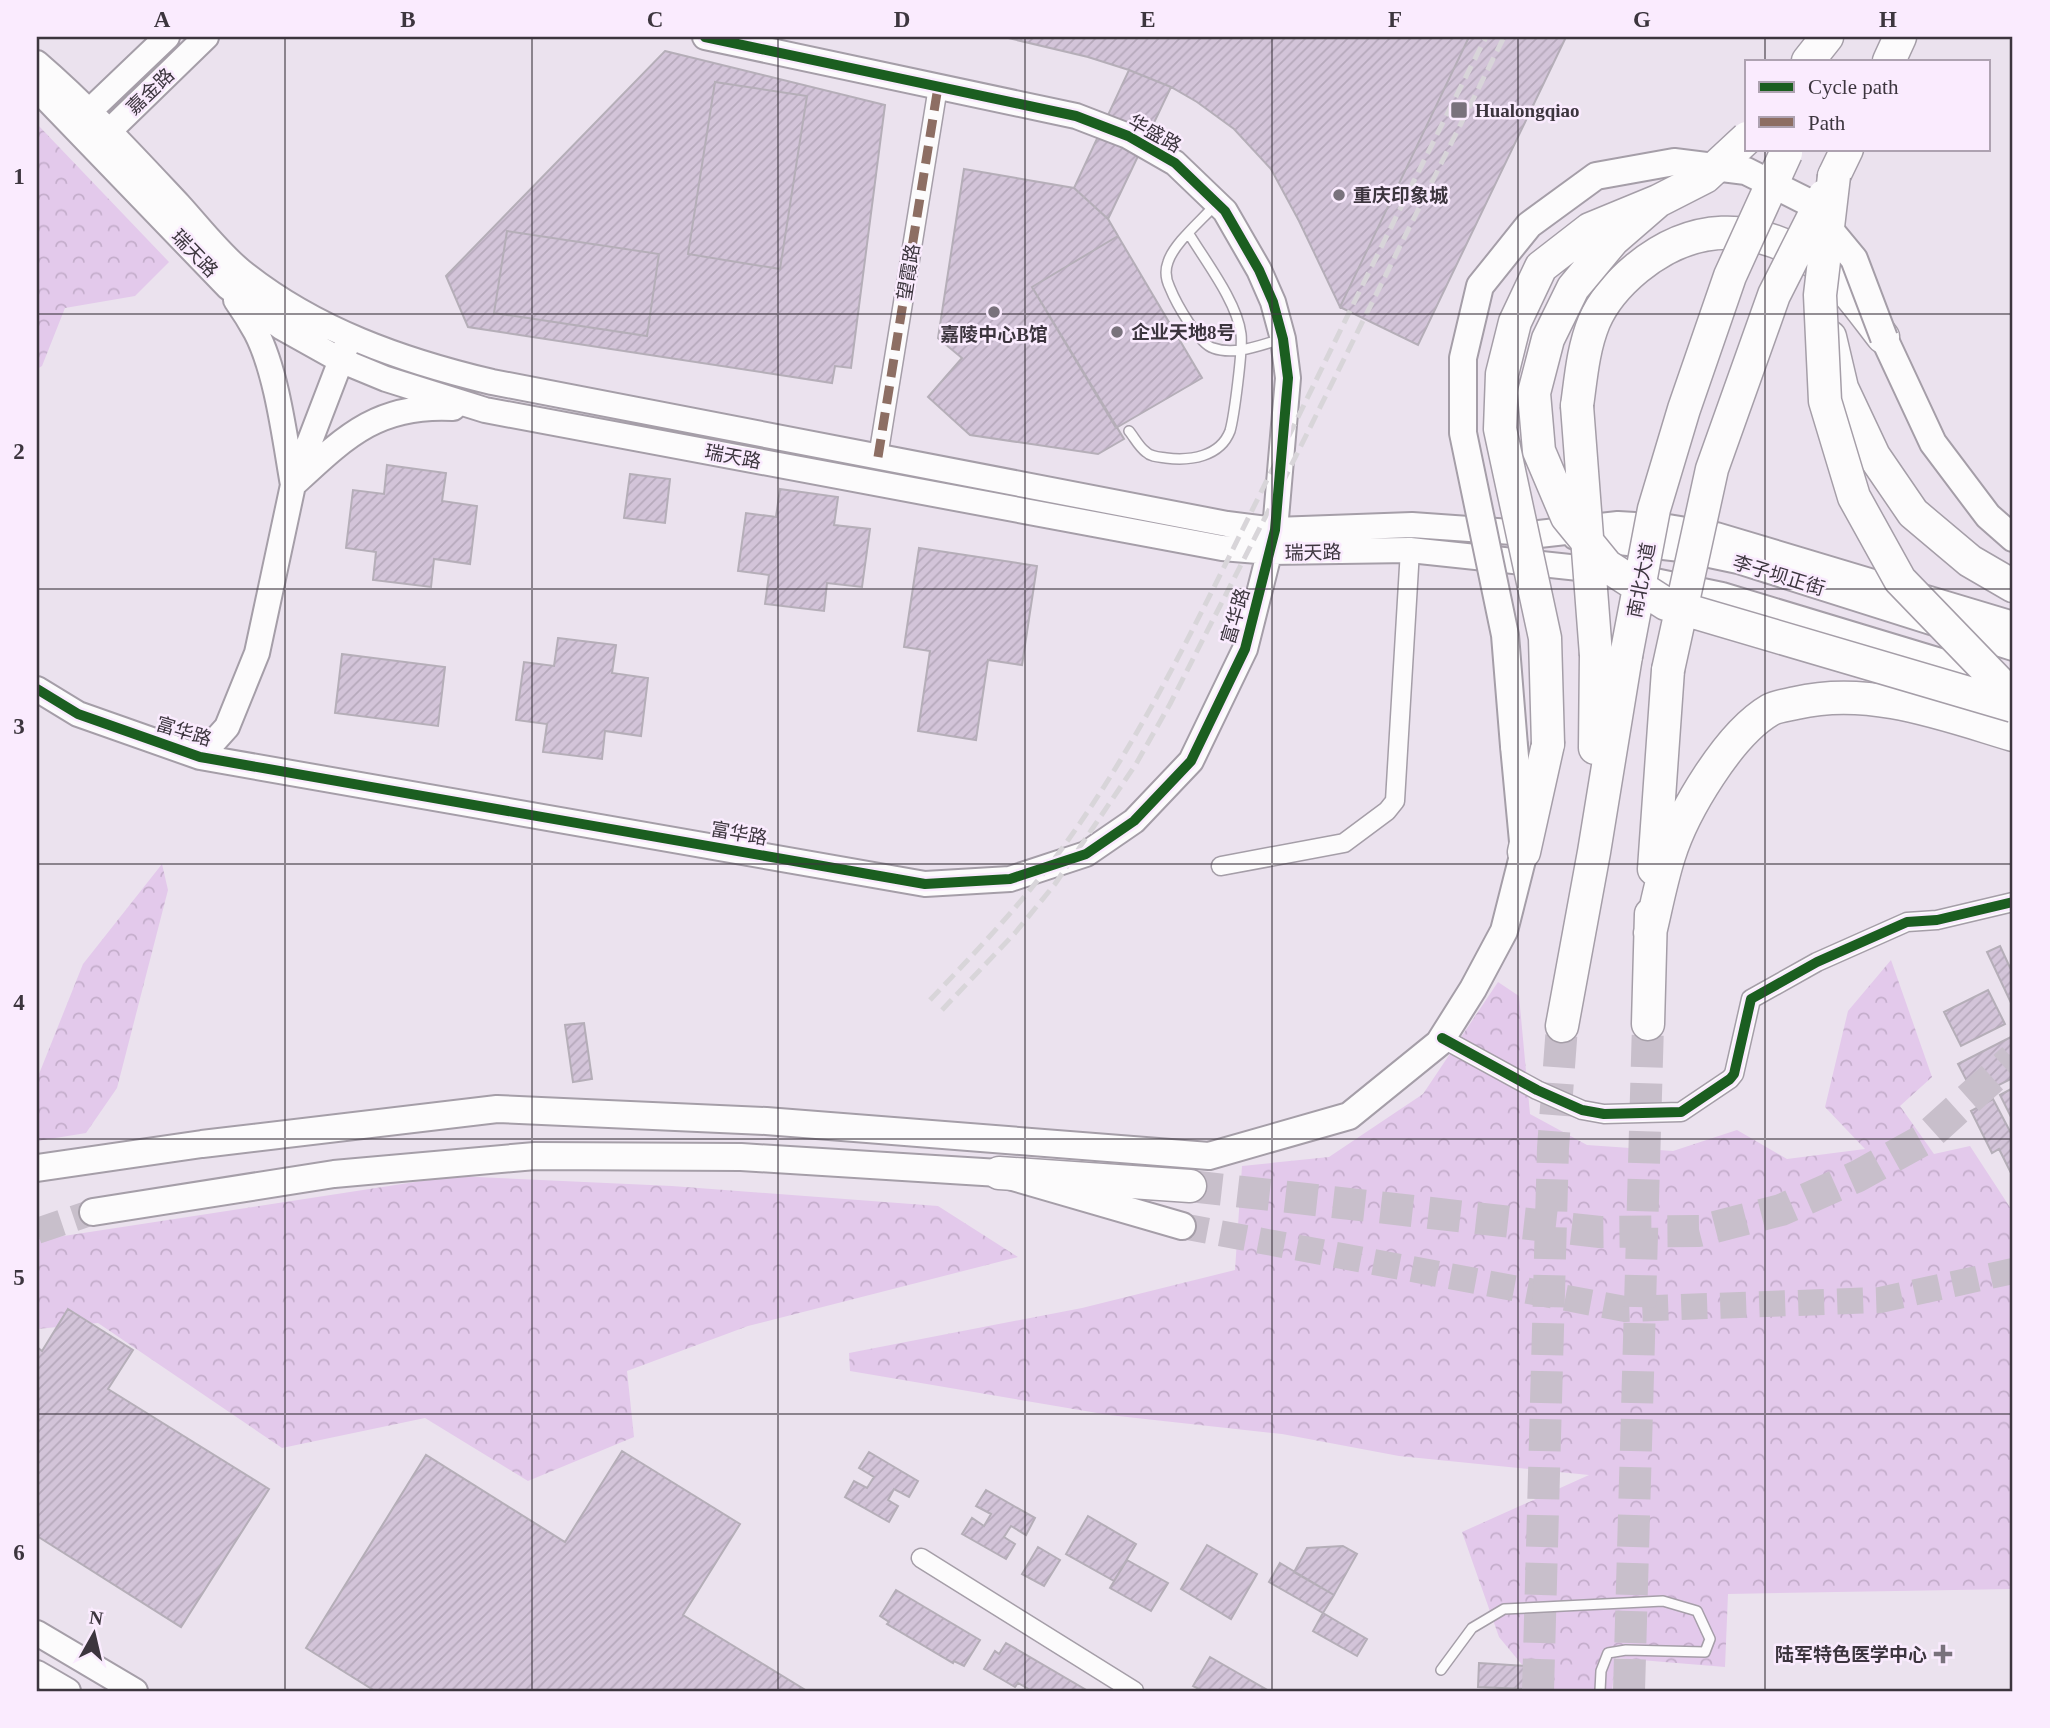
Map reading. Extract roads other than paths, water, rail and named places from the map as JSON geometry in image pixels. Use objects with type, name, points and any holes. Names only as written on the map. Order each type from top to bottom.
[{"type":"highway","points":[[1809,60],[1827,37]]},
{"type":"highway","points":[[1825,60],[1836,37]]},
{"type":"highway","points":[[1889,60],[1900,37]]},
{"type":"highway","points":[[1524,852],[1548,744],[1545,638],[1500,429],[1502,374],[1515,322],[1541,267],[1590,229],[1658,201],[1705,177],[1745,140]]},
{"type":"highway","name":"南北大道","points":[[1611,655],[1684,410],[1730,276],[1786,151]]},
{"type":"highway","points":[[1841,162],[1820,295],[1825,401],[1854,498],[1900,580],[2013,697]]},
{"type":"highway","points":[[1648,1024],[1650,933],[1668,670],[1712,469],[1774,295],[1841,162]]},
{"type":"highway","points":[[1658,201],[1612,240],[1573,288],[1548,340],[1534,393],[1539,452],[1567,517],[1607,566],[1666,604],[2013,706]]},
{"type":"highway","points":[[1562,1026],[1594,852],[1611,655],[1577,406],[1583,358],[1595,320],[1621,282],[1654,254],[1692,236],[1735,232],[1776,240],[1812,260],[1841,283],[1884,338]]},
{"type":"highway","points":[[1820,295],[1842,388],[1874,456],[1913,513],[1969,561],[2013,586]]},
{"type":"highway","points":[[1650,933],[1669,855],[1686,817],[1732,742],[1771,709],[1816,699],[1860,698],[1914,706],[2013,735]]},
{"type":"highway","points":[[999,1173],[1190,1186]]},
{"type":"main road","name":"嘉金路","points":[[83,118],[167,37]]},
{"type":"main road","name":"嘉金路","points":[[101,138],[206,37]]},
{"type":"main road","name":"华盛路","points":[[705,37],[1076,116],[1128,136],[1175,163],[1225,211],[1259,270],[1273,302],[1283,339],[1288,379],[1273,541]]},
{"type":"main road","name":"瑞天路","points":[[37,63],[228,288],[281,327],[340,360],[386,379],[485,410],[1209,545],[1273,541],[1412,525],[1539,534]]},
{"type":"main road","name":"瑞天路","points":[[37,89],[83,118]]},
{"type":"main road","name":"瑞天路","points":[[101,138],[240,270],[296,308],[388,353],[443,370],[492,382],[1227,524],[1273,541],[1410,550],[1539,563]]},
{"type":"main road","points":[[37,1168],[202,1144],[497,1109],[766,1121],[1209,1156],[1349,1116],[1442,1038],[1473,989],[1504,931],[1524,852],[1505,635],[1463,433],[1463,358],[1480,286],[1529,225],[1597,176],[1674,162],[1746,171],[1806,201],[1854,258],[1884,338],[1933,443],[1988,516],[2013,538]]},
{"type":"main road","points":[[228,288],[257,333],[267,362],[293,485]]},
{"type":"main road","points":[[200,757],[227,727],[257,653],[293,485],[350,336]]},
{"type":"main road","points":[[293,485],[344,439],[387,415],[412,409],[485,410]]},
{"type":"main road","points":[[1539,534],[1618,524],[1668,528],[1716,536],[2013,625]]},
{"type":"main road","name":"李子坝正街","points":[[1539,534],[1617,540],[1738,561],[2013,648]]},
{"type":"main road","name":"富华路","points":[[37,689],[78,714],[200,757],[925,884],[1010,879],[1086,854],[1134,821],[1191,761],[1245,649],[1273,541]]},
{"type":"main road","name":"李子坝正街","points":[[1539,563],[1607,570],[1722,596],[2013,683]]},
{"type":"main road","points":[[93,1212],[334,1174],[535,1156],[741,1157],[999,1173],[1182,1226]]},
{"type":"main road","points":[[37,1633],[135,1691]]},
{"type":"main road","points":[[37,1673],[68,1691]]},
{"type":"street","name":"望霞路","points":[[878,457],[939,87]]},
{"type":"street","points":[[1221,866],[1345,843],[1387,811],[1395,801],[1410,550]]},
{"type":"street","points":[[1442,1038],[1537,1090],[1583,1110],[1604,1114],[1681,1112],[1734,1074],[1751,999],[1817,962],[1907,922],[1937,919],[2013,902]]},
{"type":"street","points":[[922,1558],[1133,1691]]},
{"type":"lane","points":[[1217,203],[1172,253],[1166,277],[1170,289],[1201,342],[1212,348],[1241,350],[1283,339]]},
{"type":"lane","points":[[1129,431],[1145,452],[1153,456],[1195,460],[1215,449],[1230,430],[1241,334],[1231,306],[1189,234]]},
{"type":"lane","points":[[1441,1670],[1472,1628],[1504,1609],[1663,1601],[1697,1611],[1710,1639],[1705,1652],[1626,1650],[1608,1653],[1601,1671],[1600,1691]]},
{"type":"tunnel","points":[[1629,1691],[1648,1024]]},
{"type":"tunnel","points":[[1538,1691],[1553,1148],[1562,1026]]},
{"type":"tunnel","points":[[1190,1186],[1600,1232],[1699,1231],[1781,1210],[1858,1176],[1923,1140],[2013,1059]]},
{"type":"tunnel","points":[[37,1231],[93,1212]]},
{"type":"tunnel","points":[[1182,1226],[1625,1309],[1880,1300],[2013,1271]]},
{"type":"railway","points":[[930,1000],[975,953],[1046,870],[1080,823],[1142,723],[1225,566],[1486,37]]},
{"type":"railway","points":[[942,1010],[1015,933],[1055,884],[1136,764],[1170,704],[1273,502],[1504,37]]},
{"type":"place","name":"Hualongqiao","points":[[1459,110]]},
{"type":"place","name":"重庆印象城","points":[[1339,195]]},
{"type":"place","name":"嘉陵中心B馆","points":[[994,312]]},
{"type":"place","name":"企业天地8号","points":[[1117,332]]},
{"type":"place","name":"陆军特色医学中心","points":[[1943,1654]]}]
